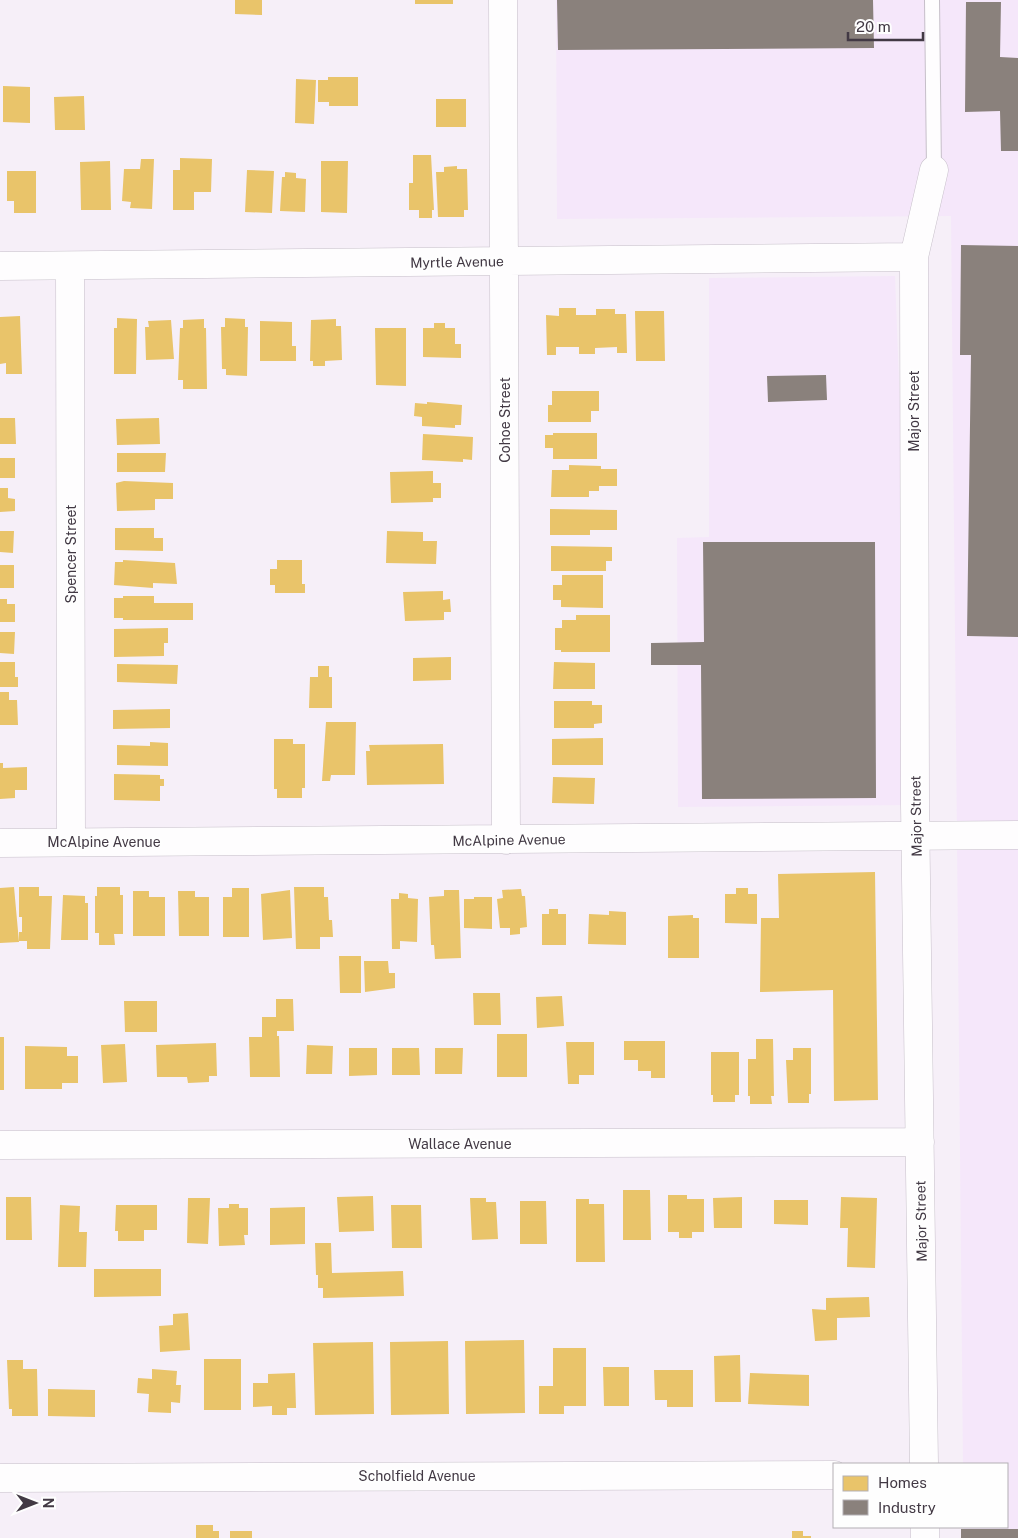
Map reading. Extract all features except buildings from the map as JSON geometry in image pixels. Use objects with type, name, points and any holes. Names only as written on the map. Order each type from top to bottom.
[{"type":"street","name":"Cohoe Street","points":[[503,0],[506,840]]},
{"type":"street","name":"Major Street","points":[[924,1463],[916,834],[914,257],[934,170]]},
{"type":"street","name":"Myrtle Avenue","points":[[0,266],[914,257]]},
{"type":"street","name":"Spencer Street","points":[[70,266],[71,842]]},
{"type":"street","name":"McAlpine Avenue","points":[[0,843],[506,840],[916,834],[1018,835]]},
{"type":"street","name":"Wallace Avenue","points":[[0,1146],[920,1142]]},
{"type":"street","name":"Scholfield Avenue","points":[[0,1478],[833,1475]]},
{"type":"lane","points":[[932,0],[934,170]]},
{"type":"shaded area","points":[[556,0],[1018,0],[1018,1538],[964,1538],[964,1528],[1008,1528],[1008,1463],[963,1463],[951,216],[557,219]]},
{"type":"shaded area","points":[[895,276],[915,805],[678,807],[677,538],[709,537],[709,278]]}]
